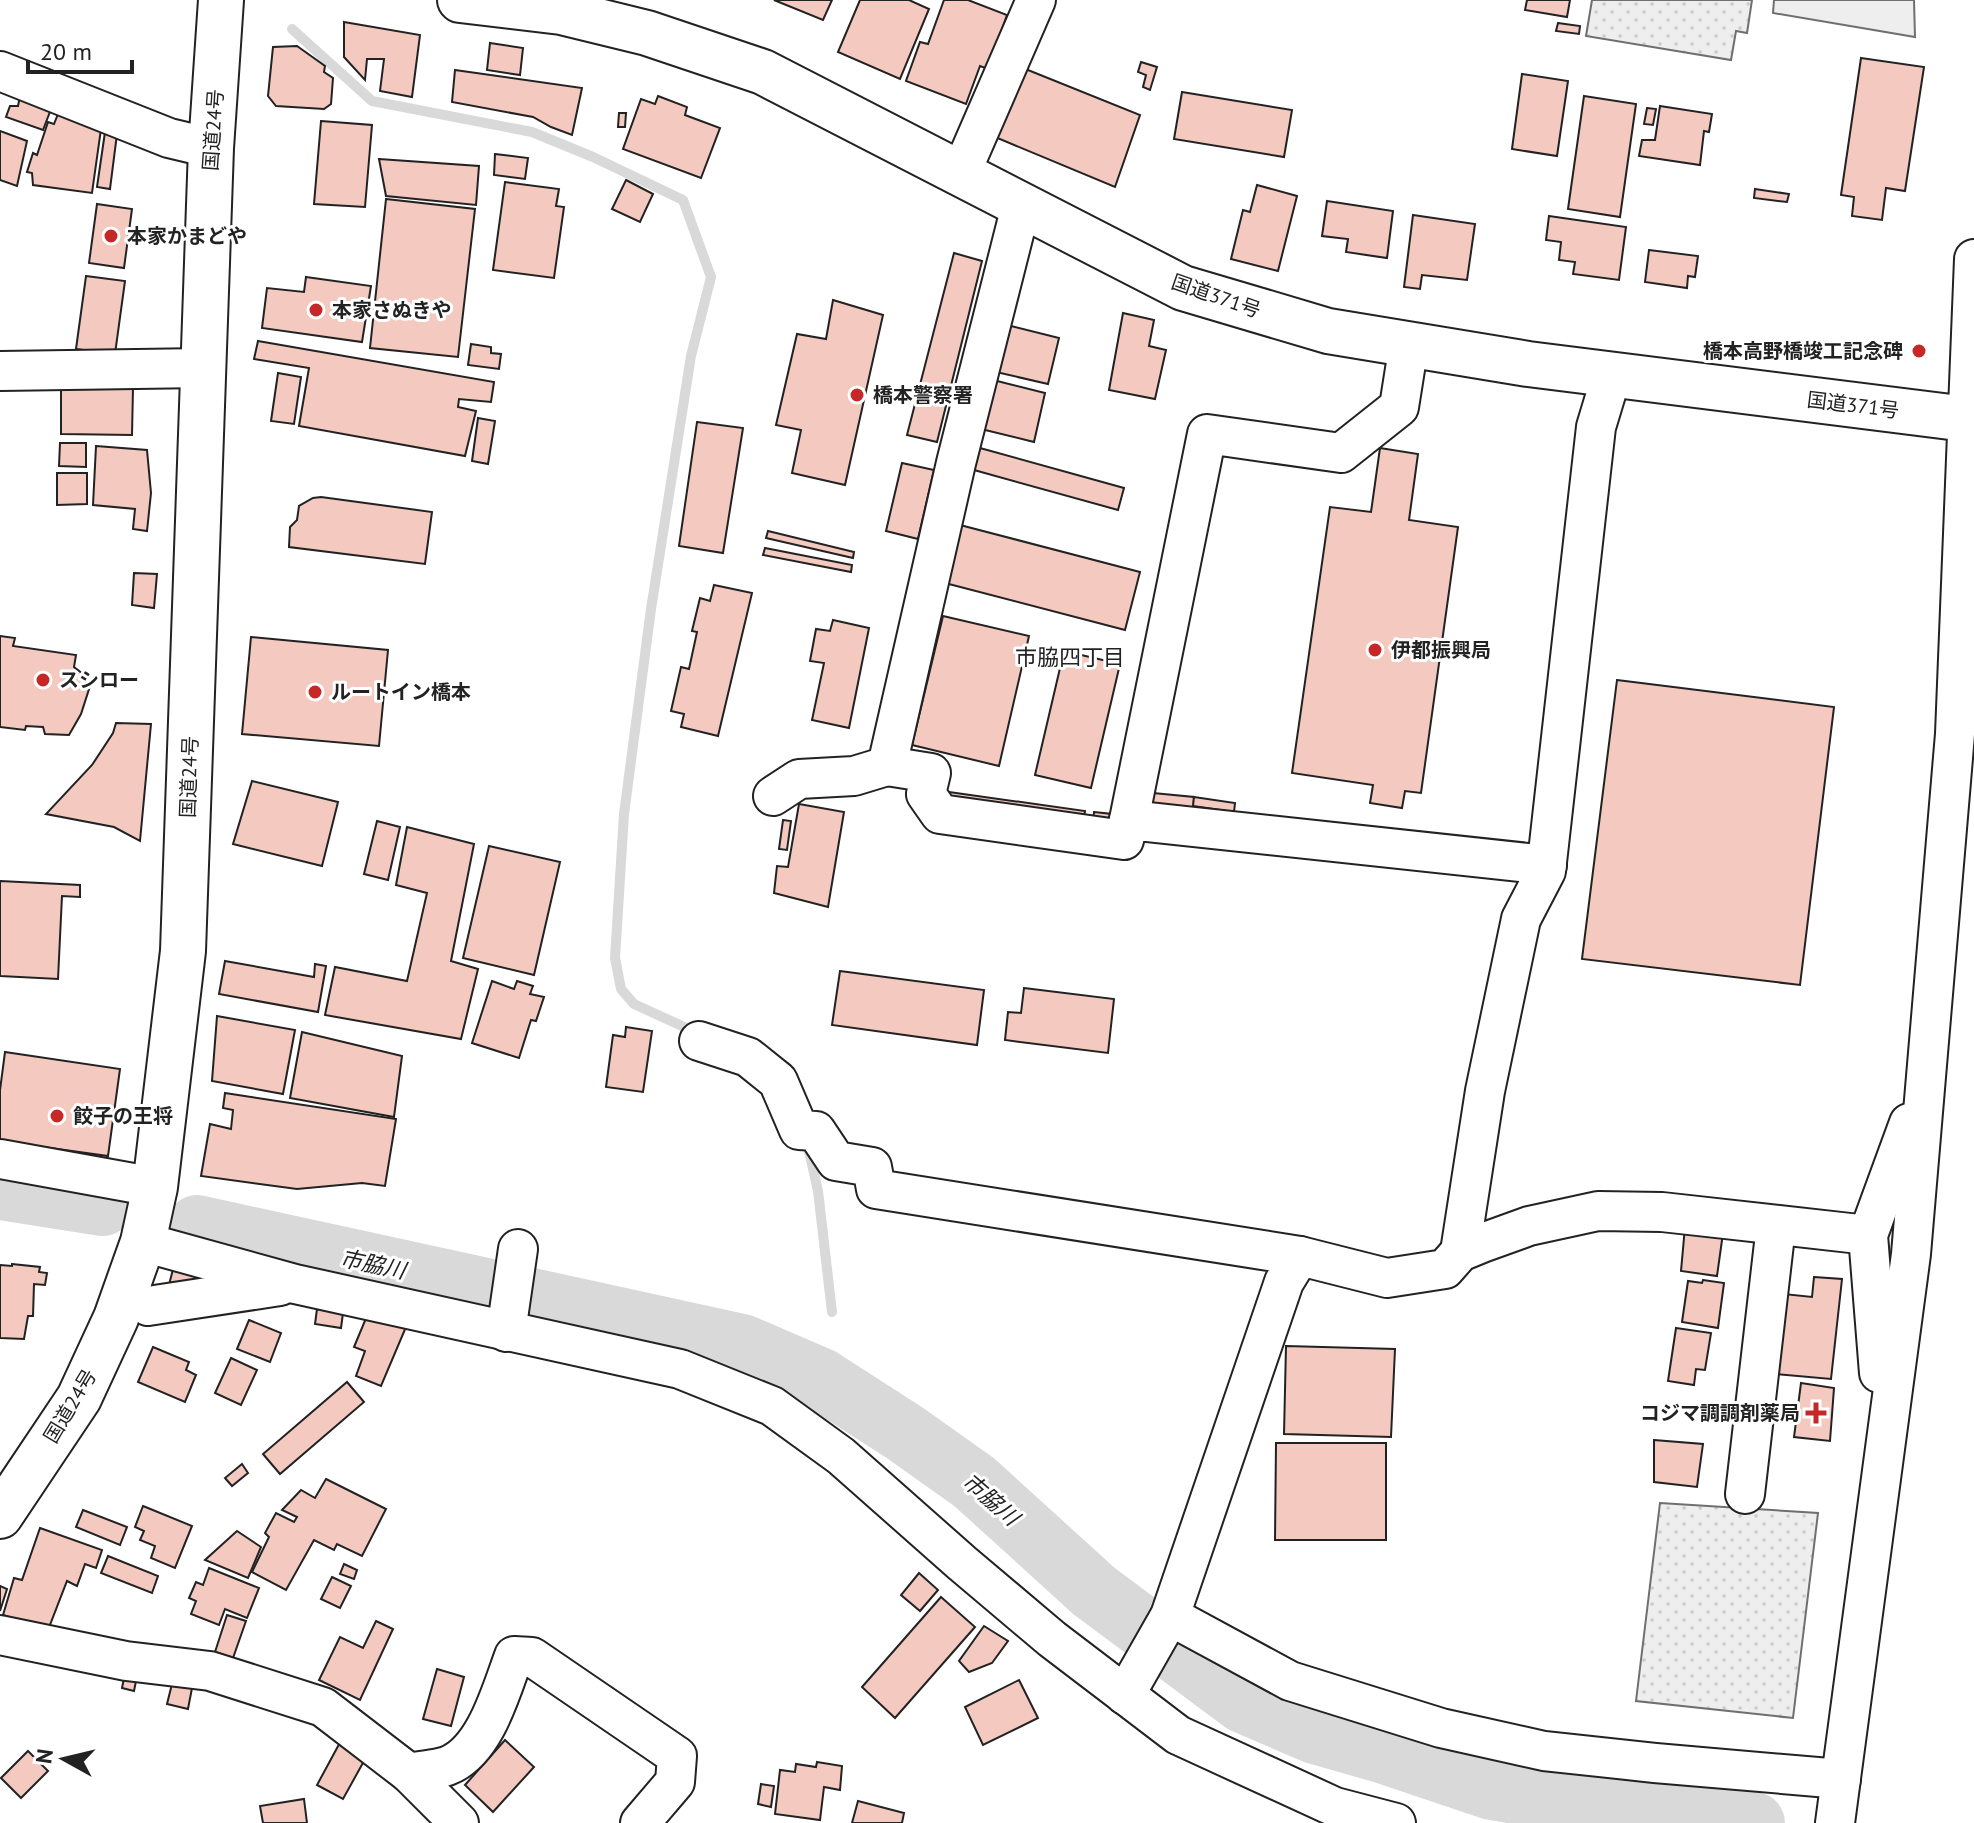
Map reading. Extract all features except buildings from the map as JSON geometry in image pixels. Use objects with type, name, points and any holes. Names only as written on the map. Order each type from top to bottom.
[{"type":"highway","name":"国道24号","points":[[0,1516],[79,1398],[116,1318],[143,1242],[155,1187],[183,951],[211,148],[221,0]]},
{"type":"highway","name":"国道371号","points":[[460,0],[561,12],[647,33],[763,72],[1183,288],[1328,331],[1528,364],[1972,420]]},
{"type":"street","points":[[960,175],[1036,0]]},
{"type":"street","points":[[0,71],[169,138],[211,148]]},
{"type":"street","points":[[887,766],[956,463],[1021,206]]},
{"type":"street","points":[[1835,1823],[1911,1254],[1927,1075],[1955,734],[1972,420],[1974,259]]},
{"type":"street","points":[[773,796],[799,779],[854,776],[887,766],[931,773],[926,794],[940,814],[1124,840],[1207,434],[1341,453],[1399,407],[1409,344]]},
{"type":"street","points":[[0,371],[204,368]]},
{"type":"street","points":[[1460,1252],[1485,1091],[1521,919],[1547,865],[1596,427],[1612,374]]},
{"type":"street","points":[[1129,820],[1547,865]]},
{"type":"street","points":[[699,1041],[748,1057],[778,1081],[799,1130],[816,1131],[836,1161],[872,1167],[876,1189],[1300,1256],[1387,1278],[1445,1269],[1460,1252],[1529,1226],[1598,1211],[1662,1212],[1868,1235]]},
{"type":"street","points":[[1885,1446],[1868,1235],[1927,1075]]},
{"type":"street","points":[[0,1159],[155,1187]]},
{"type":"street","points":[[1745,1494],[1741,1388],[1776,1226]]},
{"type":"street","points":[[143,1242],[295,1284],[680,1369],[772,1406],[841,1456],[962,1563],[1178,1735],[1335,1807],[1396,1823]]},
{"type":"street","points":[[506,1332],[518,1249]]},
{"type":"street","points":[[1125,1695],[1170,1616],[1284,1282],[1300,1256]]},
{"type":"street","points":[[148,1306],[295,1284]]},
{"type":"street","points":[[1170,1616],[1290,1681],[1441,1728],[1544,1751],[1841,1779]]},
{"type":"street","points":[[0,1635],[126,1661],[210,1671],[323,1707],[409,1773],[459,1823]]},
{"type":"street","points":[[409,1773],[447,1766],[471,1751],[498,1700],[514,1656],[532,1657],[677,1756],[675,1782],[640,1823]]},
{"type":"shaded area","points":[[1592,0],[1752,0],[1747,33],[1736,31],[1731,60],[1586,36]]},
{"type":"shaded area","points":[[1774,0],[1914,0],[1915,37],[1773,13]]},
{"type":"shaded area","points":[[1660,1503],[1818,1513],[1793,1718],[1636,1701]]},
{"type":"waterway","points":[[292,29],[372,101],[532,132],[683,200],[711,277],[691,356],[651,609],[624,814],[615,958],[621,989],[634,1004],[695,1032]]},
{"type":"waterway","points":[[809,1151],[818,1191],[832,1312]]},
{"type":"waterway","name":"市脇川","points":[[0,1189],[103,1205]]},
{"type":"waterway","name":"市脇川","points":[[197,1226],[742,1345],[821,1379],[974,1482],[1094,1591],[1243,1702],[1315,1733],[1492,1789],[1615,1810],[1754,1823]]},
{"type":"place","name":"本家かまどや","points":[[111,236]]},
{"type":"place","name":"本家さぬきや","points":[[316,310]]},
{"type":"place","name":"橋本高野橋竣工記念碑","points":[[1919,351]]},
{"type":"place","name":"橋本警察署","points":[[857,395]]},
{"type":"place","name":"伊都振興局","points":[[1375,650]]},
{"type":"place","name":"スシロー","points":[[43,680]]},
{"type":"place","name":"ルートイン橋本","points":[[315,692]]},
{"type":"place","name":"餃子の王将","points":[[57,1116]]},
{"type":"place","name":"コジマ調調剤薬局","points":[[1816,1413]]},
{"type":"district","name":"市脇四丁目","points":[[1070,657]]}]
